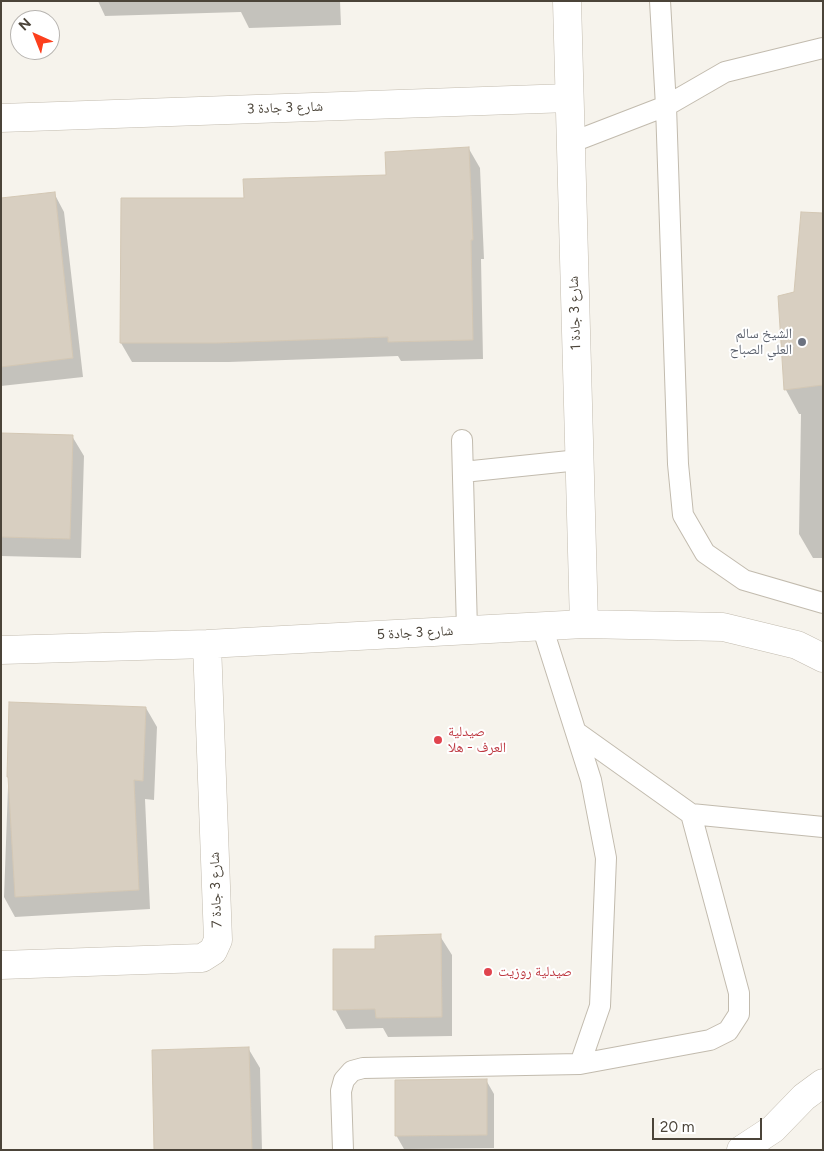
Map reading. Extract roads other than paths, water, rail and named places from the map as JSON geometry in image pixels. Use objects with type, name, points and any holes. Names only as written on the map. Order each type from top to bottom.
[{"type":"street","name":"شارع 3 جادة 1","points":[[567,1],[584,624]]},
{"type":"street","name":"شارع 3 جادة 3","points":[[1,118],[569,98]]},
{"type":"street","name":"شارع 3 جادة 5","points":[[1,650],[207,644],[584,624],[723,627],[797,645],[823,658]]},
{"type":"street","name":"شارع 3 جادة 7","points":[[1,965],[202,958],[213,951],[218,940],[207,644]]},
{"type":"street","points":[[741,1150],[773,1129],[804,1097],[823,1083]]},
{"type":"lane","points":[[660,1],[666,106],[678,464],[683,515],[705,553],[744,580],[823,603]]},
{"type":"lane","points":[[570,143],[666,106],[725,72],[823,48]]},
{"type":"lane","points":[[462,440],[467,630]]},
{"type":"lane","points":[[463,472],[579,460]]},
{"type":"lane","points":[[542,626],[591,780],[606,858],[600,1006],[580,1064]]},
{"type":"lane","points":[[576,732],[691,814],[823,827]]},
{"type":"lane","points":[[344,1150],[341,1091],[344,1080],[352,1071],[363,1068],[580,1064],[710,1040],[728,1031],[738,1014],[739,994],[691,814]]},
{"type":"place","name":"الشيخ سالم العلي الصباح","points":[[802,342]]},
{"type":"place","name":"صيدلية العرف - هلا","points":[[438,740]]},
{"type":"place","name":"صيدلية روزيت","points":[[488,972]]}]
